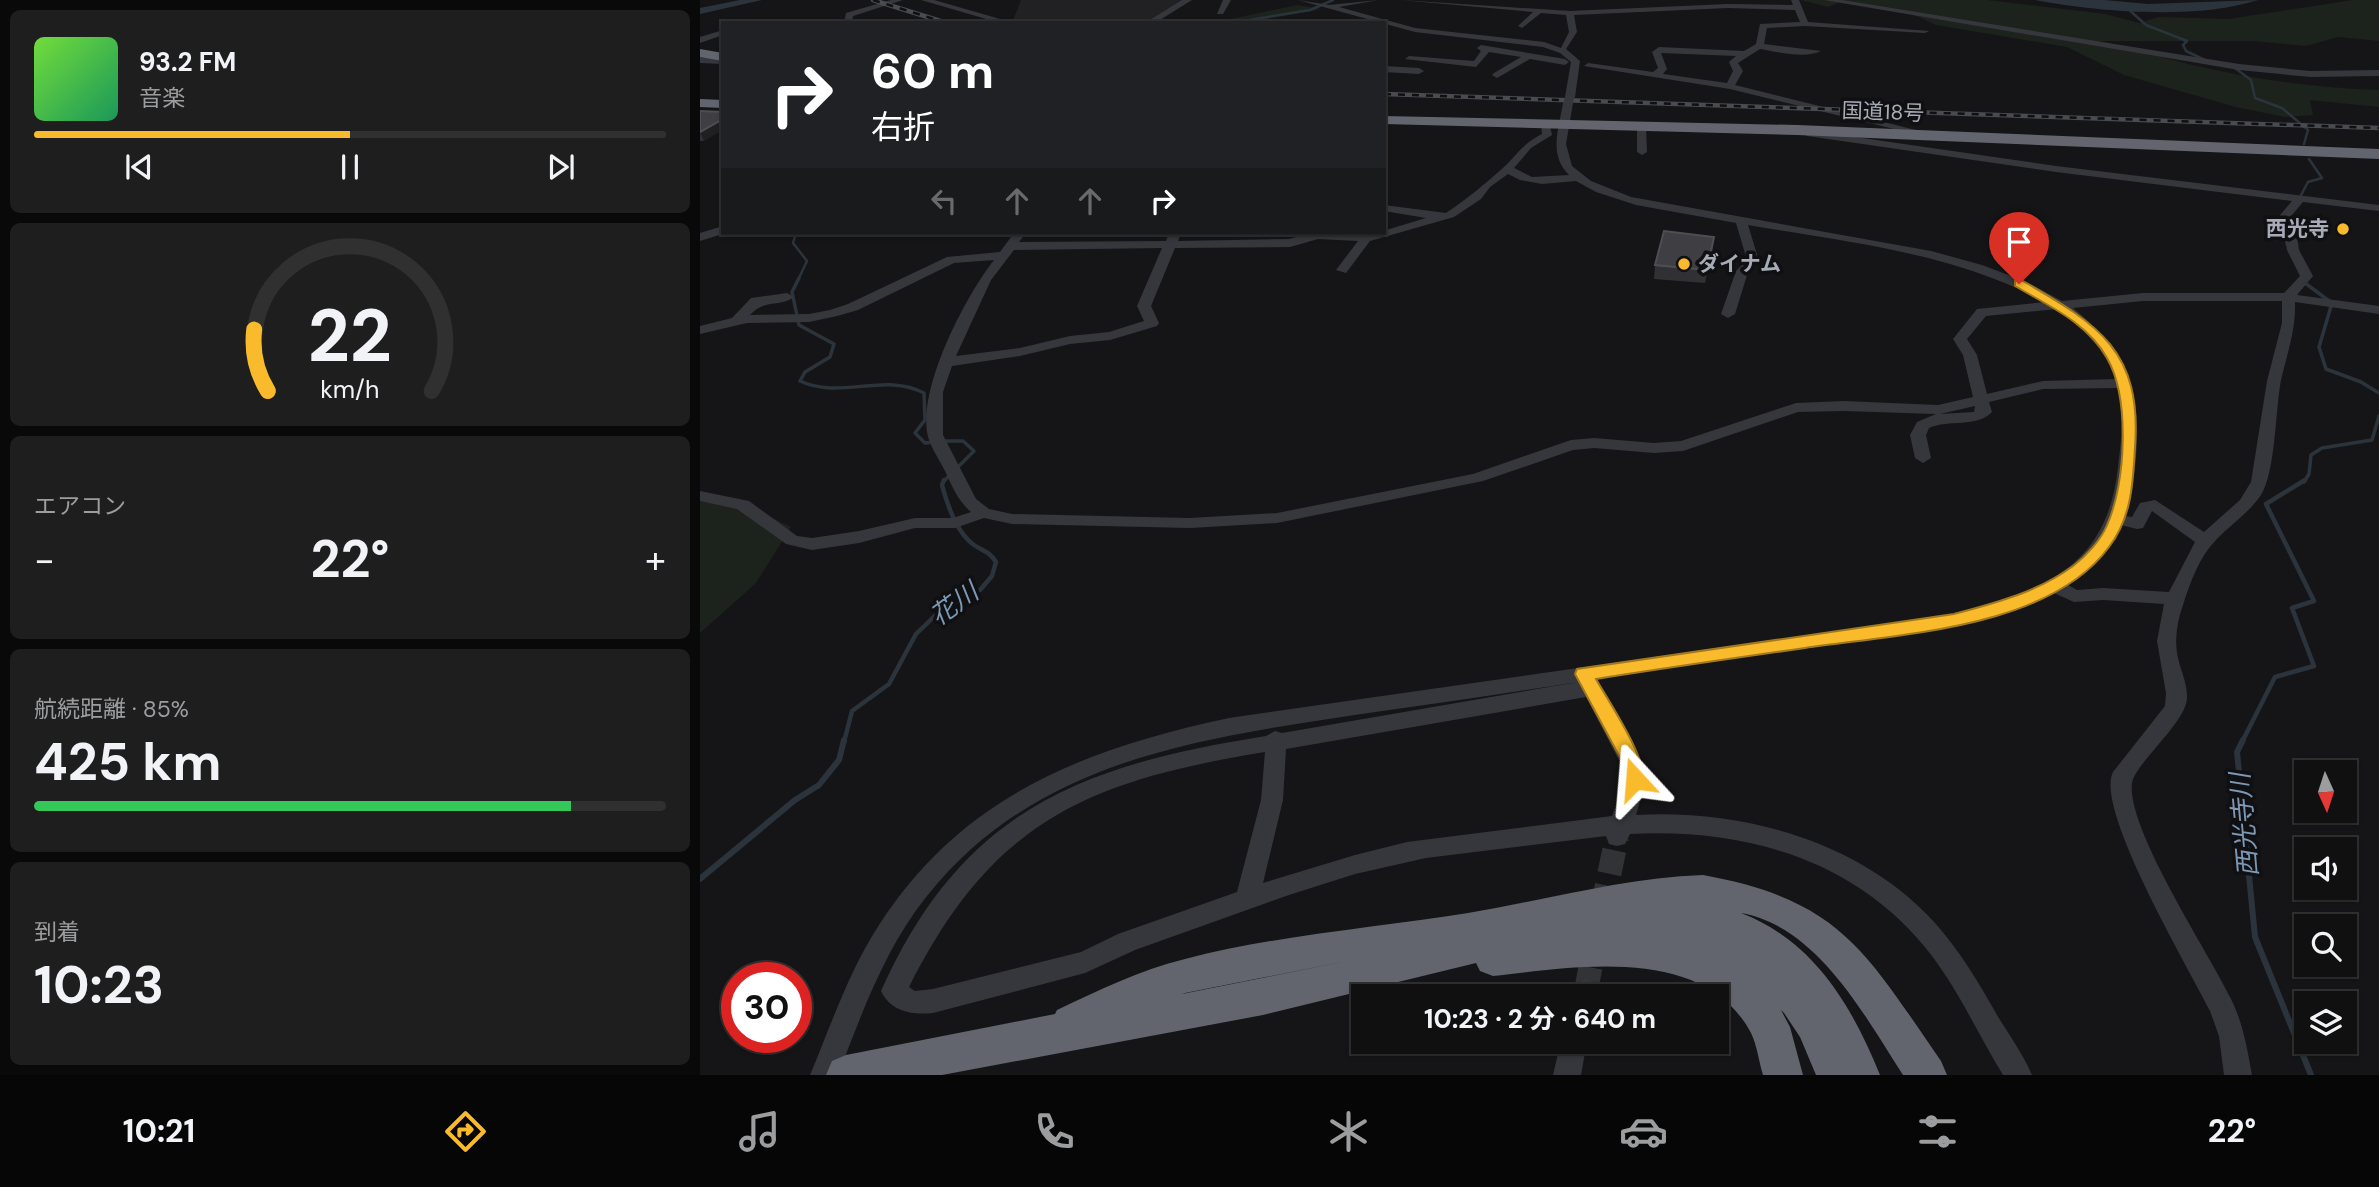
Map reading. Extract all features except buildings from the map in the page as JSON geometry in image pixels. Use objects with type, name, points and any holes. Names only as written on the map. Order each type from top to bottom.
[{"type":"highway","points":[[700,53],[721,58]]},
{"type":"highway","points":[[700,103],[721,104]]},
{"type":"highway","name":"国道18号","points":[[1386,120],[1797,130],[2379,154]]},
{"type":"highway","points":[[1031,1037],[1076,1021],[1138,991],[1185,976],[1356,943],[1467,929],[1678,889],[1724,892],[1771,906],[1815,931],[1856,970],[1927,1075]]},
{"type":"highway","points":[[1572,907],[1608,903],[1662,905],[1713,916],[1740,929],[1788,961],[1827,1003],[1842,1028],[1860,1075]]},
{"type":"highway","points":[[846,1075],[1031,1037],[1164,1017],[1575,927],[1632,922],[1681,926],[1732,946],[1775,976],[1810,1017],[1836,1075]]},
{"type":"highway","points":[[1362,975],[1563,952],[1630,949],[1658,952],[1708,967],[1748,996],[1773,1033],[1783,1075]]},
{"type":"street","points":[[848,21],[849,15],[899,0]]},
{"type":"street","points":[[925,0],[1003,21]]},
{"type":"street","points":[[1152,21],[1188,0]]},
{"type":"street","points":[[1220,12],[1227,0]]},
{"type":"street","points":[[1302,0],[1382,21]]},
{"type":"street","points":[[1359,16],[1308,11],[1349,2],[1376,0]]},
{"type":"street","points":[[1404,0],[1570,13],[1797,4],[1805,24]]},
{"type":"street","points":[[1522,26],[1564,0]]},
{"type":"street","points":[[1828,0],[2292,73],[2379,73]]},
{"type":"street","points":[[1699,8],[1695,1],[1737,1]]},
{"type":"street","points":[[859,4],[869,8]]},
{"type":"street","points":[[1480,16],[1494,7]]},
{"type":"street","points":[[1565,47],[1573,32],[1570,13]]},
{"type":"street","points":[[1386,22],[1446,35],[1529,42],[1563,51],[1573,57],[1577,65],[1564,124],[1562,159],[1578,177],[1604,191],[1632,201],[1948,258],[2010,280],[2057,305],[2096,335],[2112,355],[2125,383],[2129,403],[2129,436],[2124,493],[2117,519],[2094,556],[2055,585],[2012,604],[1954,620],[1588,681],[1275,741],[1122,776],[1070,797],[1020,828],[975,865],[943,906],[894,991],[912,1003],[1086,962],[1127,943],[1247,900],[1392,855],[1704,823],[1752,830],[1799,845],[1864,880],[1910,914],[1951,962],[2018,1075]]},
{"type":"street","points":[[1730,86],[1738,71],[1733,62],[1759,46],[1763,26],[1805,24],[1925,31]]},
{"type":"street","points":[[700,40],[721,33]]},
{"type":"street","points":[[1446,35],[1445,39],[1487,49],[1565,62]]},
{"type":"street","points":[[1759,46],[1777,53],[1817,51]]},
{"type":"street","points":[[1409,59],[1476,65],[1487,49]]},
{"type":"street","points":[[1657,74],[1663,69],[1656,52],[1659,50],[1746,54]]},
{"type":"street","points":[[1497,75],[1529,57]]},
{"type":"street","points":[[700,60],[721,59]]},
{"type":"street","points":[[1588,66],[1730,86],[1938,135],[1974,157]]},
{"type":"street","points":[[1386,69],[1419,71]]},
{"type":"street","points":[[1386,233],[1426,224],[1450,215],[1477,197],[1486,185],[1508,169],[1527,146],[1547,135],[1545,124]]},
{"type":"street","points":[[1641,126],[1642,152]]},
{"type":"street","points":[[1797,130],[1974,157],[2378,209]]},
{"type":"street","points":[[1508,169],[1515,174],[1543,181],[1578,177]]},
{"type":"street","points":[[2238,1075],[2232,1036],[2222,1008],[2141,849],[2118,790],[2121,778],[2174,708],[2176,692],[2166,633],[2176,600],[2204,540],[2246,504],[2259,482],[2276,371],[2289,323],[2288,297],[2307,276],[2303,263],[2293,250],[2290,230],[2281,221],[2300,199]]},
{"type":"street","points":[[1386,208],[1439,217]]},
{"type":"street","points":[[1728,314],[1742,271],[1753,261],[1741,221]]},
{"type":"street","points":[[700,237],[721,231]]},
{"type":"street","points":[[1018,235],[985,280],[947,362],[936,392],[934,435],[962,492],[973,506],[983,513],[1012,519],[1213,523],[1278,518],[1477,478],[1543,453],[1582,443],[1675,447],[1706,440],[1796,408],[1844,406],[1928,411],[2043,385],[2125,383]]},
{"type":"street","points":[[700,330],[737,321],[809,318],[832,313],[853,307],[951,260],[1007,250],[1174,238],[1290,243],[1317,235]]},
{"type":"street","points":[[1349,235],[1376,235]]},
{"type":"street","points":[[1342,270],[1367,237]]},
{"type":"street","points":[[947,362],[1012,354],[1070,340],[1110,337],[1152,323],[1144,306],[1174,238]]},
{"type":"street","points":[[737,321],[756,301],[787,297]]},
{"type":"street","points":[[1923,458],[1917,435],[1922,425],[1936,419],[1978,416],[1984,412],[1970,355],[1960,339],[1982,312],[2143,297],[2288,297],[2315,303],[2379,310]]},
{"type":"street","points":[[700,496],[743,505],[792,540],[812,544],[859,537],[915,523],[955,523],[983,513]]},
{"type":"street","points":[[2117,519],[2137,524],[2146,507],[2155,505],[2204,540]]},
{"type":"street","points":[[2055,585],[2074,596],[2103,594],[2176,600]]},
{"type":"street","points":[[1588,681],[1634,768],[1633,791],[1619,830]]},
{"type":"street","points":[[824,1075],[872,961],[922,884],[942,861],[992,817],[1051,780],[1114,754],[1203,731],[1588,681]]},
{"type":"street","points":[[1247,900],[1274,789],[1278,765],[1275,741]]},
{"type":"street","points":[[1567,1075],[1571,1054]]},
{"type":"shaded area","points":[[1021,0],[1188,0],[1152,21],[1013,21]]},
{"type":"shaded area","points":[[1801,0],[1987,0],[2105,14],[2139,23],[2159,17],[2228,19],[2353,0],[2379,0],[2379,41],[2338,37],[2306,46],[2253,41],[2099,41],[2242,75],[2296,84],[2379,90],[2379,107],[2310,100],[2313,115],[2285,117],[2236,107],[2124,75],[2067,47],[1936,25],[1910,13],[1843,1],[1828,7]]},
{"type":"shaded area","points":[[2035,0],[2104,0],[2148,4],[2258,0],[2206,10],[2147,12],[2087,8]]},
{"type":"shaded area","points":[[1297,5],[1322,9],[1256,21],[1221,21]]},
{"type":"shaded area","points":[[700,497],[732,498],[791,527],[756,583],[700,633]]},
{"type":"waterway","points":[[700,11],[757,0]]},
{"type":"waterway","name":"花川","points":[[1243,21],[1310,10],[1333,0]]},
{"type":"waterway","name":"西光寺川","points":[[2127,8],[2146,25],[2187,41],[2183,45],[2186,51],[2209,62]]},
{"type":"waterway","name":"西光寺川","points":[[2235,68],[2251,80],[2255,98],[2282,108],[2308,130],[2304,144]]},
{"type":"waterway","name":"西光寺川","points":[[2300,197],[2308,182],[2322,178],[2309,159]]},
{"type":"waterway","name":"西光寺川","points":[[2284,234],[2287,245]]},
{"type":"waterway","name":"花川","points":[[795,235],[793,243],[807,261],[798,280]]},
{"type":"waterway","name":"花川","points":[[798,280],[792,292],[799,325],[834,344],[830,357],[805,372],[800,381],[831,388],[894,385],[924,393],[925,420],[915,433],[925,443],[934,442]]},
{"type":"waterway","name":"西光寺川","points":[[2305,283],[2332,303],[2319,347],[2326,369],[2361,382],[2379,393]]},
{"type":"waterway","name":"西光寺川","points":[[2304,482],[2309,474],[2311,455],[2322,448],[2372,440],[2379,416]]},
{"type":"waterway","name":"花川","points":[[943,441],[963,441],[974,451],[943,482]]},
{"type":"waterway","name":"西光寺川","points":[[2242,742],[2275,677],[2314,666],[2292,608],[2314,601],[2266,504],[2305,480]]},
{"type":"waterway","name":"花川","points":[[844,742],[852,711],[889,684],[916,634],[943,608],[980,590],[992,576],[996,562],[968,540],[958,526],[944,493],[943,482]]},
{"type":"waterway","name":"花川","points":[[700,879],[795,800],[819,785],[839,760],[844,740]]},
{"type":"waterway","name":"西光寺川","points":[[2242,742],[2237,752],[2255,937],[2311,1075]]},
{"type":"tunnel","points":[[1602,909],[1617,837]]},
{"type":"tunnel","points":[[1587,984],[1595,943]]},
{"type":"railway","points":[[873,0],[941,21]]},
{"type":"railway","points":[[1386,94],[2379,128]]},
{"type":"place","name":"西光寺","points":[[2343,229]]},
{"type":"place","name":"ダイナム","points":[[1684,264]]},
{"type":"route","points":[[1635,779],[1631,761],[1584,674],[1954,620],[2012,604],[2055,585],[2080,569],[2103,545],[2115,526],[2124,493],[2130,421],[2125,383],[2112,355],[2096,335],[2073,315],[2019,284]]}]
